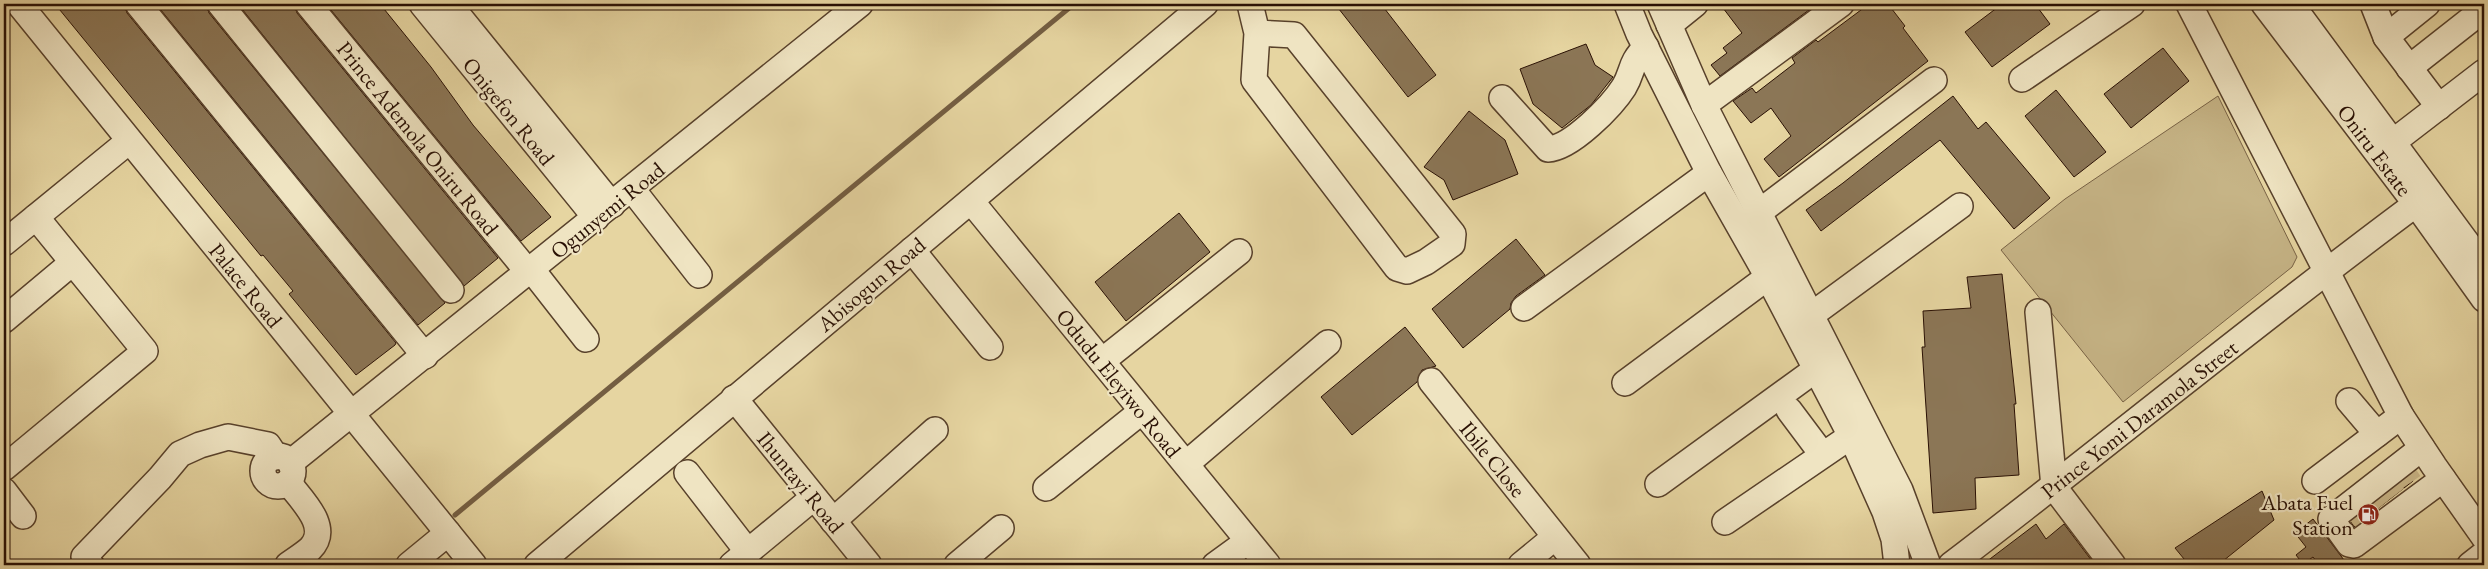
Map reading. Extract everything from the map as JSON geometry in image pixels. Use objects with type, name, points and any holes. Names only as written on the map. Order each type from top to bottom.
[{"type":"street","name":"Palace Road","points":[[19,4],[474,565]]},
{"type":"street","points":[[138,4],[425,356]]},
{"type":"street","points":[[220,4],[451,290]]},
{"type":"street","name":"Prince Ademola Oniru Road","points":[[308,4],[586,339]]},
{"type":"street","name":"Onigefon Road","points":[[422,4],[604,211]]},
{"type":"street","name":"Onigefon Road","points":[[449,4],[604,211]]},
{"type":"street","name":"Ogunyemi Road","points":[[285,467],[530,272],[860,4]]},
{"type":"street","name":"Abisogun Road","points":[[537,565],[1205,4]]},
{"type":"street","points":[[1250,4],[1256,33],[1254,80],[1398,268],[1407,271],[1426,262],[1452,244],[1453,234],[1294,35],[1256,33]]},
{"type":"street","points":[[1627,4],[1646,47],[1709,173],[1768,277],[1851,436],[1891,530],[1897,565]]},
{"type":"street","points":[[1695,4],[1665,15],[1704,105],[1900,490],[1928,565]]},
{"type":"street","points":[[1704,105],[1841,4]]},
{"type":"street","points":[[2022,79],[2132,4]]},
{"type":"street","points":[[2189,4],[2401,416],[2484,537]]},
{"type":"street","name":"Oniru Estate","points":[[2264,4],[2430,212],[2484,266]]},
{"type":"street","name":"Oniru Estate","points":[[2291,4],[2393,142],[2430,212],[2484,299]]},
{"type":"street","points":[[2373,4],[2386,37],[2439,107]]},
{"type":"street","points":[[2386,37],[2427,4]]},
{"type":"street","points":[[2409,68],[2484,9]]},
{"type":"street","points":[[1502,98],[1548,149],[1555,149],[1584,132],[1624,87],[1634,59],[1646,47]]},
{"type":"street","points":[[2393,142],[2484,72]]},
{"type":"street","points":[[1758,213],[1934,80]]},
{"type":"street","points":[[4,243],[130,141]]},
{"type":"street","points":[[1524,308],[1709,173]]},
{"type":"street","points":[[632,189],[699,274]]},
{"type":"street","name":"Odudu Eleyiwo Road","points":[[971,201],[1268,565]]},
{"type":"street","points":[[1810,316],[1960,206]]},
{"type":"street","name":"Prince Yomi Daramola Street","points":[[1951,565],[2054,487],[2326,271],[2430,212]]},
{"type":"street","points":[[4,468],[145,352],[72,264],[36,217]]},
{"type":"street","points":[[912,250],[990,347]]},
{"type":"street","points":[[1102,361],[1240,252]]},
{"type":"street","points":[[4,320],[72,264]]},
{"type":"street","points":[[1625,383],[1768,277]]},
{"type":"street","points":[[2038,312],[2054,487],[2113,565]]},
{"type":"street","points":[[1186,464],[1328,343]]},
{"type":"street","points":[[1658,484],[1815,370]]},
{"type":"street","name":"Ibile Close","points":[[1431,381],[1578,565]]},
{"type":"street","name":"Ihuntayi Road","points":[[734,398],[833,522],[859,562]]},
{"type":"street","points":[[2349,401],[2377,434]]},
{"type":"street","points":[[1789,410],[1822,454]]},
{"type":"street","points":[[1046,488],[1142,411]]},
{"type":"street","points":[[2315,481],[2401,416]]},
{"type":"street","points":[[833,522],[936,430]]},
{"type":"street","points":[[1725,522],[1851,436]]},
{"type":"street","points":[[91,565],[84,556],[160,478],[180,454],[200,445],[228,437],[268,445],[285,467],[317,521],[318,536],[311,548],[288,565]]},
{"type":"street","points":[[2422,448],[2383,497],[2443,479]]},
{"type":"street","points":[[687,473],[740,558],[813,498]]},
{"type":"street","points":[[4,491],[23,516]]},
{"type":"street","points":[[957,565],[1001,528]]},
{"type":"street","points":[[409,565],[448,533]]},
{"type":"street","points":[[1521,565],[1555,536]]},
{"type":"street","points":[[1215,565],[1248,541]]},
{"type":"street","points":[[2470,565],[2484,554]]},
{"type":"shaded area","points":[[2218,96],[2297,257],[2292,267],[2123,402],[2001,250],[2065,199]]},
{"type":"building","points":[[55,4],[124,4],[127,13],[396,343],[395,345],[356,375],[289,294],[293,291],[263,255],[261,256]]},
{"type":"building","points":[[156,4],[206,4],[209,13],[445,303],[418,325]]},
{"type":"building","points":[[238,4],[294,4],[297,13],[498,258],[464,286]]},
{"type":"building","points":[[326,4],[380,4],[431,67],[473,125],[551,217],[521,241]]},
{"type":"building","points":[[1335,4],[1381,4],[1436,75],[1408,97]]},
{"type":"building","points":[[1720,4],[1817,4],[1720,76],[1711,65],[1727,53],[1723,48],[1742,33]]},
{"type":"building","points":[[1869,4],[1888,4],[1905,26],[1903,28],[1928,61],[1779,177],[1764,159],[1791,136],[1771,108],[1751,123],[1733,101],[1752,88],[1756,93],[1795,63],[1792,58],[1816,40],[1818,42]]},
{"type":"building","points":[[2002,4],[2035,4],[2050,24],[1992,67],[1965,32]]},
{"type":"building","points":[[1586,44],[1595,65],[1613,77],[1591,105],[1562,128],[1533,104],[1520,69]]},
{"type":"building","points":[[2163,48],[2189,81],[2131,128],[2104,94]]},
{"type":"building","points":[[2056,90],[2106,152],[2074,177],[2025,116]]},
{"type":"building","points":[[1953,96],[1978,129],[1986,122],[2050,198],[2014,229],[1940,140],[1821,231],[1806,210]]},
{"type":"building","points":[[1469,111],[1505,140],[1518,174],[1453,200],[1444,180],[1424,167]]},
{"type":"building","points":[[1179,213],[1210,252],[1126,321],[1095,282]]},
{"type":"building","points":[[1516,239],[1545,275],[1516,296],[1511,303],[1510,309],[1463,348],[1432,309]]},
{"type":"building","points":[[2002,274],[2016,404],[2014,404],[2019,475],[1975,478],[1976,509],[1933,513],[1922,347],[1925,347],[1923,311],[1971,308],[1967,277]]},
{"type":"building","points":[[1405,327],[1436,366],[1422,370],[1417,382],[1352,435],[1321,397]]},
{"type":"building","points":[[2410,476],[2413,481],[2354,527],[2351,522]]},
{"type":"building","points":[[2262,491],[2274,520],[2218,565],[2189,565],[2175,548]]},
{"type":"building","points":[[2313,519],[2344,560],[2337,565],[2319,565],[2313,557],[2303,564],[2296,555],[2306,547],[2295,533]]},
{"type":"building","points":[[2036,524],[2046,539],[2064,524],[2095,565],[1982,565]]},
{"type":"waterway","points":[[455,515],[1074,4]]},
{"type":"tunnel","points":[[2402,471],[2410,483]]},
{"type":"tunnel","points":[[2385,484],[2394,496]]},
{"type":"tunnel","points":[[2369,496],[2379,508]]},
{"type":"tunnel","points":[[2355,507],[2365,519]]},
{"type":"place","name":"Abata Fuel Station","points":[[2369,515]]}]
